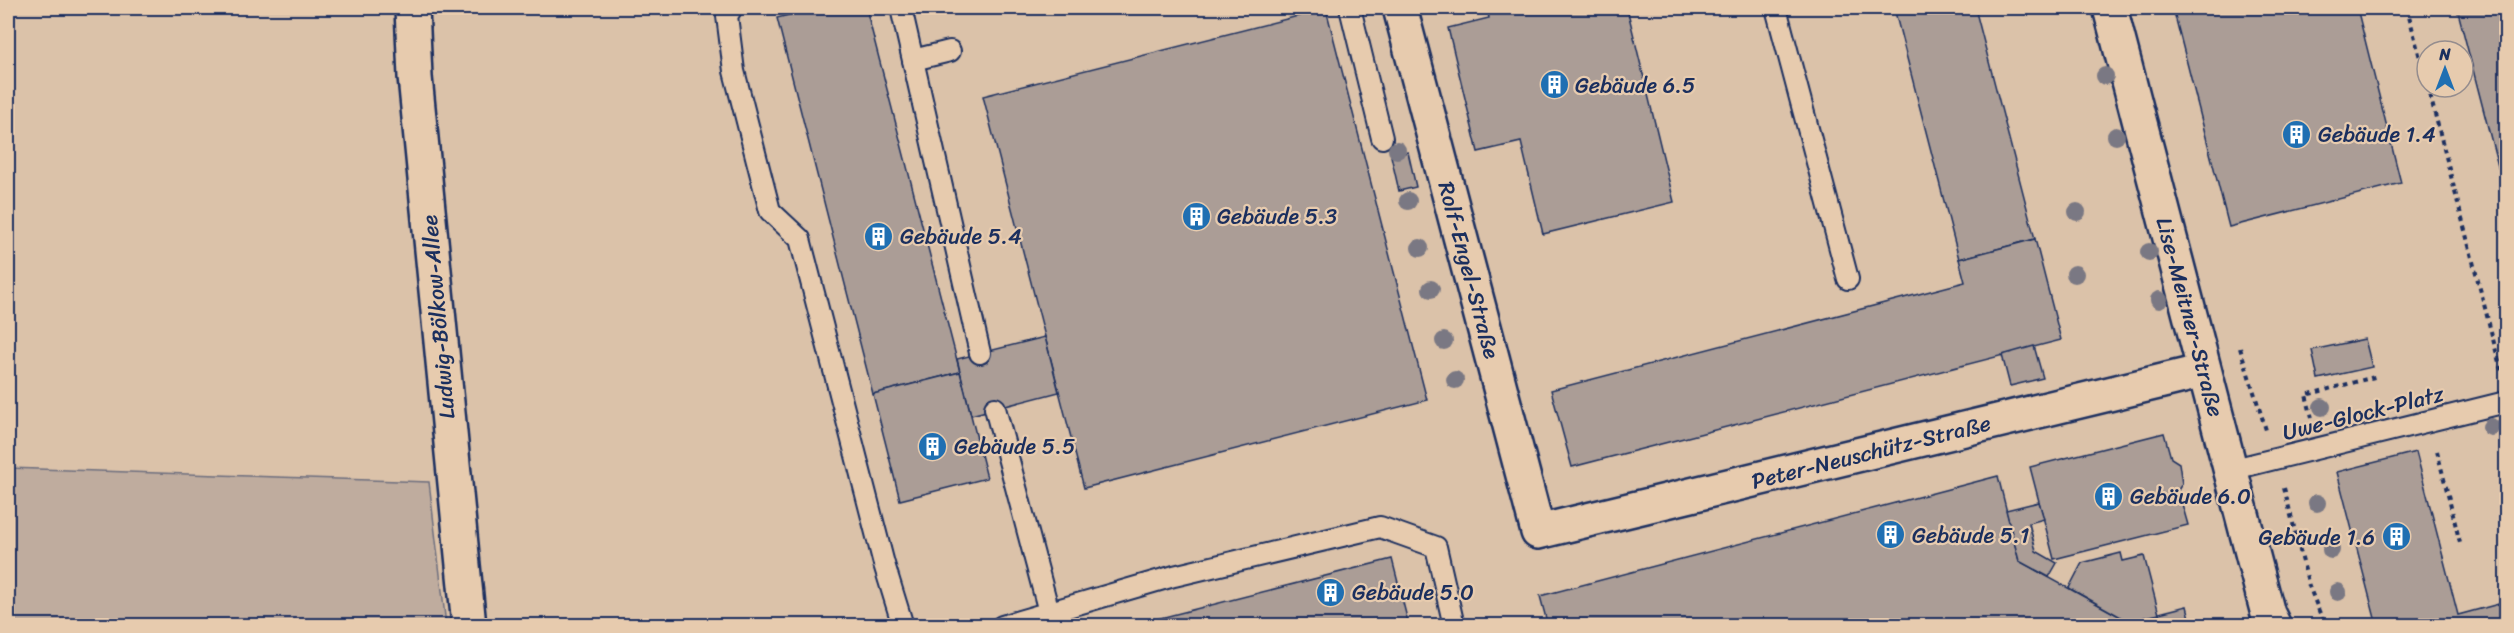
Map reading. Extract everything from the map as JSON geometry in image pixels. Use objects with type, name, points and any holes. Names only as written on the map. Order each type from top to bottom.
[{"type":"street","name":"Ludwig-Bölkow-Allee","points":[[412,8],[416,77],[469,626]]},
{"type":"street","name":"Rolf-Engel-Straße","points":[[1400,8],[1538,532]]},
{"type":"street","name":"Lise-Meitner-Straße","points":[[2110,8],[2268,614],[2274,626]]},
{"type":"street","name":"Peter-Neuschütz-Straße","points":[[1538,532],[2204,371]]},
{"type":"lane","points":[[732,8],[727,16],[734,72],[770,211],[800,239],[884,564],[903,626]]},
{"type":"lane","points":[[901,8],[980,353]]},
{"type":"lane","points":[[1350,8],[1382,138]]},
{"type":"lane","points":[[1776,8],[1848,279]]},
{"type":"lane","points":[[913,60],[950,51]]},
{"type":"lane","name":"Uwe-Glock-Platz","points":[[2230,470],[2506,402]]},
{"type":"lane","points":[[995,408],[1048,612]]},
{"type":"lane","points":[[1002,626],[1174,576],[1380,527],[1436,547],[1454,626]]},
{"type":"path","points":[[2407,8],[2415,39]]},
{"type":"path","points":[[2430,99],[2504,381]]},
{"type":"path","points":[[2320,448],[2306,395],[2378,376]]},
{"type":"path","points":[[2430,421],[2460,543]]},
{"type":"shaded area","points":[[8,468],[429,482],[446,625],[8,625]]},
{"type":"building","name":"Gebäude 5.4","points":[[816,8],[866,8],[960,372],[873,394],[777,18]]},
{"type":"building","name":"Gebäude 6.5","points":[[1487,8],[1627,8],[1674,202],[1543,234],[1521,142],[1478,152],[1448,28],[1489,18]]},
{"type":"building","points":[[1894,8],[1975,8],[2035,239],[1959,259]]},
{"type":"building","name":"Gebäude 1.4","points":[[2173,8],[2357,8],[2401,183],[2229,227]]},
{"type":"building","points":[[2457,8],[2506,8],[2506,197],[2475,77],[2475,39],[2465,39]]},
{"type":"building","name":"Gebäude 5.3","points":[[1326,9],[1427,400],[1084,488],[983,96]]},
{"type":"building","points":[[1408,152],[1416,187],[1399,191],[1391,156]]},
{"type":"building","points":[[2035,239],[2061,340],[1572,467],[1551,390],[1965,282],[1959,259]]},
{"type":"building","points":[[1045,337],[1059,392],[971,415],[957,359]]},
{"type":"building","points":[[2365,339],[2372,367],[2318,379],[2312,350]]},
{"type":"building","points":[[2034,346],[2043,378],[2010,386],[2002,355]]},
{"type":"building","name":"Gebäude 5.5","points":[[960,372],[987,478],[900,500],[873,394]]},
{"type":"building","name":"Gebäude 6.0","points":[[2164,433],[2171,458],[2179,463],[2182,484],[2178,490],[2188,525],[2054,559],[2030,467]]},
{"type":"building","name":"Gebäude 1.6","points":[[2416,452],[2458,615],[2506,602],[2506,626],[2377,626],[2337,472]]},
{"type":"building","name":"Gebäude 5.1","points":[[1998,476],[2019,561],[2128,621],[2187,606],[2192,626],[1548,626],[1540,596]]},
{"type":"building","points":[[2039,502],[2044,519],[2029,523],[2036,551],[2057,563],[2049,577],[2019,561],[2006,510]]},
{"type":"building","points":[[2121,553],[2123,561],[2144,556],[2159,614],[2128,621],[2069,588],[2082,563]]},
{"type":"building","name":"Gebäude 5.0","points":[[1392,559],[1409,626],[1129,626]]},
{"type":"place","name":"Gebäude 6.5","points":[[1554,85]]},
{"type":"place","name":"Gebäude 1.4","points":[[2297,134]]},
{"type":"place","name":"Gebäude 5.3","points":[[1196,216]]},
{"type":"place","name":"Gebäude 5.4","points":[[879,236]]},
{"type":"place","name":"Gebäude 5.5","points":[[933,446]]},
{"type":"place","name":"Gebäude 6.0","points":[[2109,496]]},
{"type":"place","name":"Gebäude 5.1","points":[[1891,535]]},
{"type":"place","name":"Gebäude 1.6","points":[[2396,537]]},
{"type":"place","name":"Gebäude 5.0","points":[[1331,592]]}]
